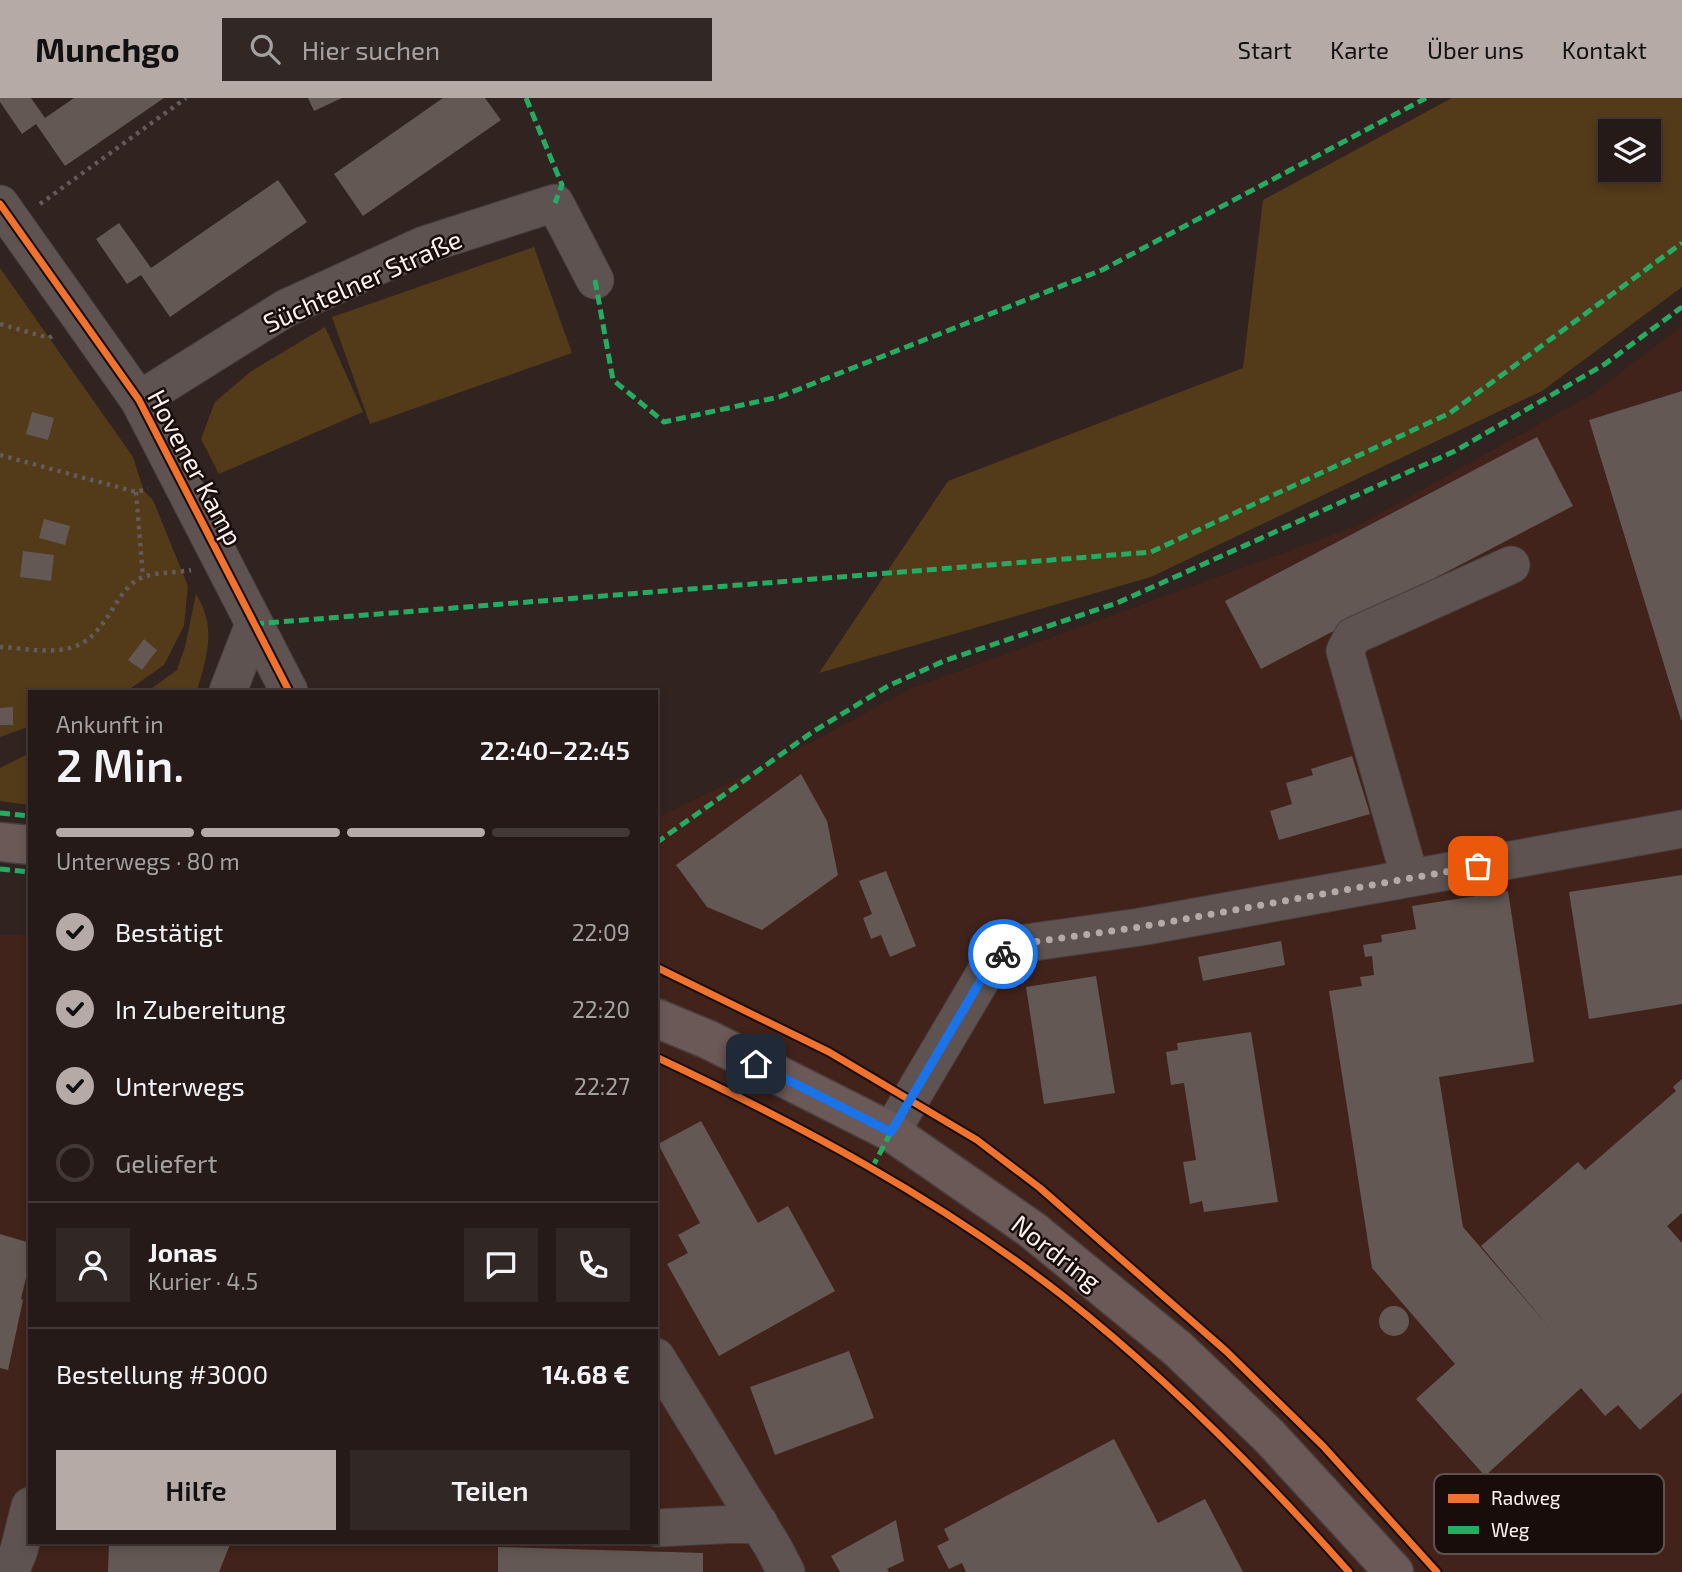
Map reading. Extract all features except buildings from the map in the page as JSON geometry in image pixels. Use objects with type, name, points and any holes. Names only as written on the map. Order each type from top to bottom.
[{"type":"main road","points":[[0,842],[28,845]]},
{"type":"main road","name":"Nordring","points":[[658,1019],[709,1040],[891,1132],[1031,1230],[1178,1349],[1269,1436],[1394,1572]]},
{"type":"street","name":"Süchtelner Straße","points":[[139,400],[286,308],[424,245],[555,203],[595,280]]},
{"type":"street","name":"Hovener Kamp","points":[[7,213],[139,400],[288,690]]},
{"type":"street","points":[[1410,878],[1345,651],[1353,636],[1511,565]]},
{"type":"street","points":[[228,690],[254,624]]},
{"type":"street","points":[[891,1132],[988,968],[1012,945],[1140,927],[1682,829]]},
{"type":"street","points":[[658,1360],[759,1523],[786,1572]]},
{"type":"street","points":[[10,1572],[28,1514]]},
{"type":"street","points":[[658,1528],[759,1523]]},
{"type":"path","points":[[7,213],[186,98]]},
{"type":"path","points":[[0,324],[48,338],[81,318]]},
{"type":"path","points":[[0,454],[136,492],[144,491],[178,473]]},
{"type":"path","points":[[136,492],[143,577]]},
{"type":"path","points":[[0,647],[58,650],[76,646],[98,632],[130,585],[143,577],[225,565]]},
{"type":"shaded area","points":[[1452,98],[1682,98],[1682,287],[1542,391],[1151,577],[819,673],[948,481],[1243,368],[1263,200]]},
{"type":"shaded area","points":[[534,247],[572,353],[370,424],[332,317]]},
{"type":"shaded area","points":[[0,268],[133,457],[144,491],[153,500],[188,586],[184,626],[164,665],[128,690],[28,690],[28,727],[0,737]]},
{"type":"shaded area","points":[[1682,326],[1682,1572],[0,1572],[0,935],[28,935],[28,1544],[658,1544],[658,817],[793,752],[912,688],[1357,526],[1591,395]]},
{"type":"shaded area","points":[[325,327],[363,412],[219,474],[201,439],[215,402],[250,372]]},
{"type":"shaded area","points":[[196,594],[208,630],[207,653],[197,690],[149,690],[177,670],[185,647]]},
{"type":"shaded area","points":[[28,754],[28,805],[0,801],[0,768]]},
{"type":"marked path","points":[[526,98],[562,185],[555,203]]},
{"type":"marked path","points":[[595,280],[613,380],[664,422],[779,397],[1102,270],[1426,98]]},
{"type":"marked path","points":[[254,624],[1151,552],[1450,413],[1682,243]]},
{"type":"marked path","points":[[658,842],[814,731],[888,686],[944,661],[1117,603],[1455,451],[1605,364],[1682,307]]},
{"type":"marked path","points":[[0,813],[28,816]]},
{"type":"marked path","points":[[0,869],[28,872]]},
{"type":"marked path","points":[[872,1168],[891,1132]]},
{"type":"cycle path","points":[[0,204],[139,400],[288,690]]},
{"type":"cycle path","points":[[658,968],[829,1052],[977,1140],[1040,1188],[1226,1351],[1323,1446],[1437,1572]]},
{"type":"cycle path","points":[[658,1058],[762,1109],[866,1165],[917,1195],[1016,1261],[1102,1327],[1176,1393],[1282,1499],[1349,1572]]},
{"type":"way so far","points":[[1003,954],[1012,945],[1140,927],[1478,866]]},
{"type":"route","points":[[756,1064],[891,1132],[988,968],[1003,954]]}]
